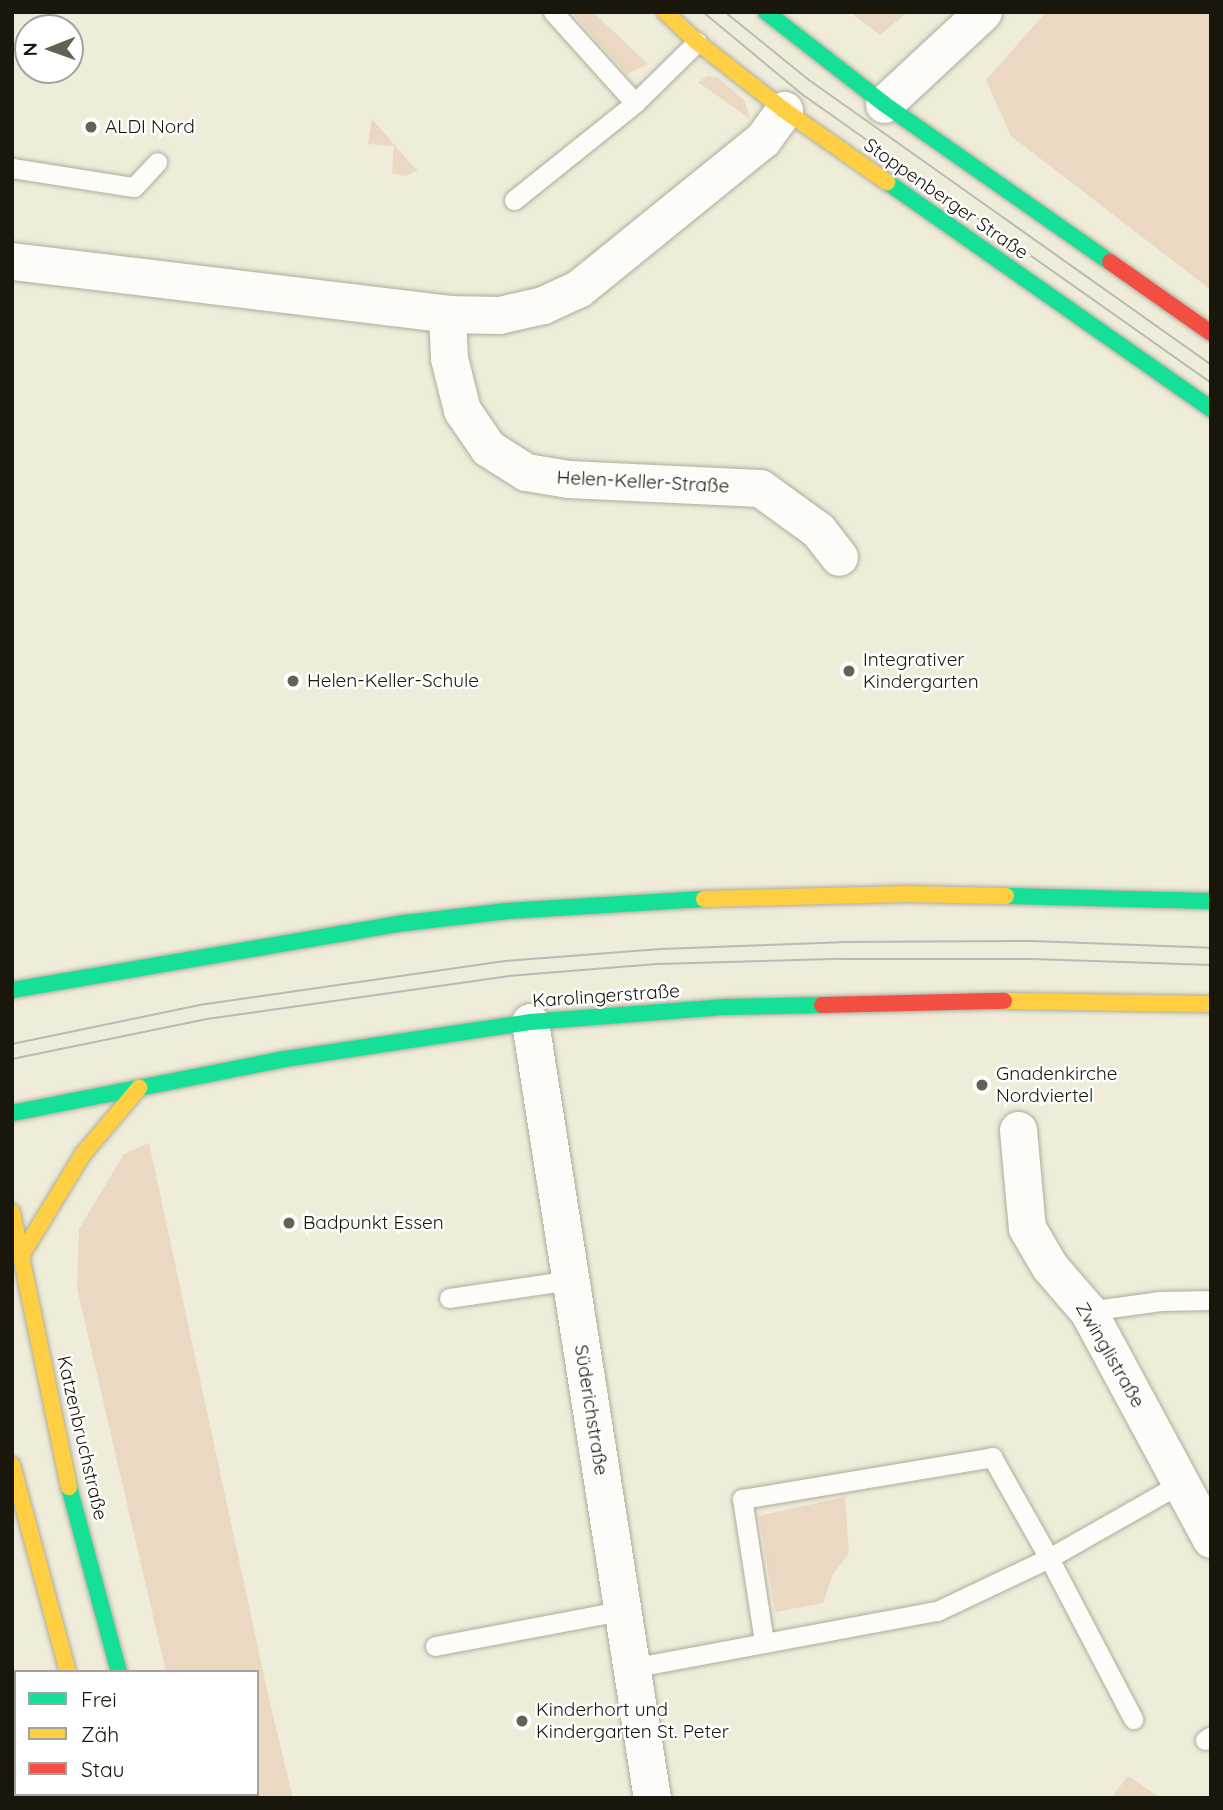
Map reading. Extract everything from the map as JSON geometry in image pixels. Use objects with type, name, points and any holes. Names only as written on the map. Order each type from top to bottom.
[{"type":"main road","name":"Stoppenberger Straße","points":[[665,12],[697,42],[784,110],[1211,409]]},
{"type":"main road","points":[[766,12],[884,104],[1211,333]]},
{"type":"main road","points":[[12,990],[405,923],[507,911],[719,898],[906,894],[1211,901]]},
{"type":"main road","name":"Karolingerstraße","points":[[12,1113],[306,1056],[530,1022],[726,1007],[1002,1001],[1211,1004]]},
{"type":"main road","points":[[22,1254],[83,1154],[139,1088]]},
{"type":"main road","name":"Katzenbruchstraße","points":[[12,1212],[68,1484],[118,1670]]},
{"type":"main road","points":[[12,1465],[67,1670]]},
{"type":"street","points":[[884,104],[983,12]]},
{"type":"street","points":[[12,261],[447,314],[499,315],[543,305],[578,289],[763,139],[784,110]]},
{"type":"street","name":"Helen-Keller-Straße","points":[[447,314],[449,358],[462,410],[488,448],[526,472],[568,480],[760,488],[818,530],[839,557]]},
{"type":"street","name":"Süderichstraße","points":[[530,1022],[652,1798]]},
{"type":"street","name":"Zwinglistraße","points":[[1018,1130],[1027,1228],[1050,1267],[1088,1311],[1211,1539]]},
{"type":"lane","points":[[553,12],[635,103]]},
{"type":"lane","points":[[514,200],[635,103],[697,42]]},
{"type":"lane","points":[[12,168],[134,187],[157,162]]},
{"type":"lane","points":[[449,1298],[571,1280]]},
{"type":"lane","points":[[1088,1311],[1160,1301],[1211,1300]]},
{"type":"lane","points":[[764,1642],[742,1499],[992,1457],[1049,1558],[1133,1719]]},
{"type":"lane","points":[[631,1668],[937,1611],[1049,1558],[1181,1483]]},
{"type":"lane","points":[[435,1646],[621,1611]]},
{"type":"shaded area","points":[[571,12],[593,12],[648,64],[627,74]]},
{"type":"shaded area","points":[[850,12],[908,12],[880,35]]},
{"type":"shaded area","points":[[1046,12],[1211,12],[1211,290],[1011,136],[986,80]]},
{"type":"shaded area","points":[[708,76],[718,78],[745,101],[750,119],[698,82]]},
{"type":"shaded area","points":[[372,119],[418,170],[406,176],[392,173],[394,146],[368,144]]},
{"type":"shaded area","points":[[149,1143],[269,1699],[293,1798],[195,1798],[259,1796],[259,1670],[166,1670],[77,1288],[79,1229],[124,1154]]},
{"type":"shaded area","points":[[845,1497],[849,1553],[832,1576],[823,1603],[775,1612],[759,1516]]},
{"type":"shaded area","points":[[1128,1776],[1161,1798],[1111,1798]]},
{"type":"tram line","points":[[703,12],[803,95],[1211,383]]},
{"type":"tram line","points":[[725,12],[809,80],[1211,365]]},
{"type":"tram line","points":[[12,1044],[206,1004],[505,961],[661,949],[840,942],[1032,941],[1211,948]]},
{"type":"tram line","points":[[12,1059],[207,1019],[508,976],[657,964],[841,959],[1033,959],[1211,965]]},
{"type":"traffic: fast","points":[[766,12],[884,104],[1110,262]]},
{"type":"traffic: fast","points":[[887,182],[1211,409]]},
{"type":"traffic: fast","points":[[1006,896],[1211,901]]},
{"type":"traffic: fast","points":[[12,990],[405,923],[507,911],[704,899]]},
{"type":"traffic: fast","points":[[12,1113],[279,1060],[530,1022],[726,1007],[822,1005]]},
{"type":"traffic: fast","points":[[69,1487],[118,1670]]},
{"type":"traffic: slow","points":[[665,12],[697,42],[784,110],[887,182]]},
{"type":"traffic: slow","points":[[704,899],[906,894],[1006,896]]},
{"type":"traffic: slow","points":[[1004,1001],[1211,1004]]},
{"type":"traffic: slow","points":[[22,1254],[83,1154],[139,1088]]},
{"type":"traffic: slow","points":[[12,1212],[69,1487]]},
{"type":"traffic: slow","points":[[12,1465],[67,1670]]},
{"type":"traffic: jam","points":[[1110,262],[1211,333]]},
{"type":"traffic: jam","points":[[822,1005],[1004,1001]]},
{"type":"place","name":"ALDI Nord","points":[[91,127]]},
{"type":"place","name":"Integrativer Kindergarten","points":[[849,671]]},
{"type":"place","name":"Helen-Keller-Schule","points":[[293,681]]},
{"type":"place","name":"Gnadenkirche Nordviertel","points":[[982,1085]]},
{"type":"place","name":"Badpunkt Essen","points":[[289,1223]]},
{"type":"place","name":"Kinderhort und Kindergarten St. Peter","points":[[522,1721]]}]
